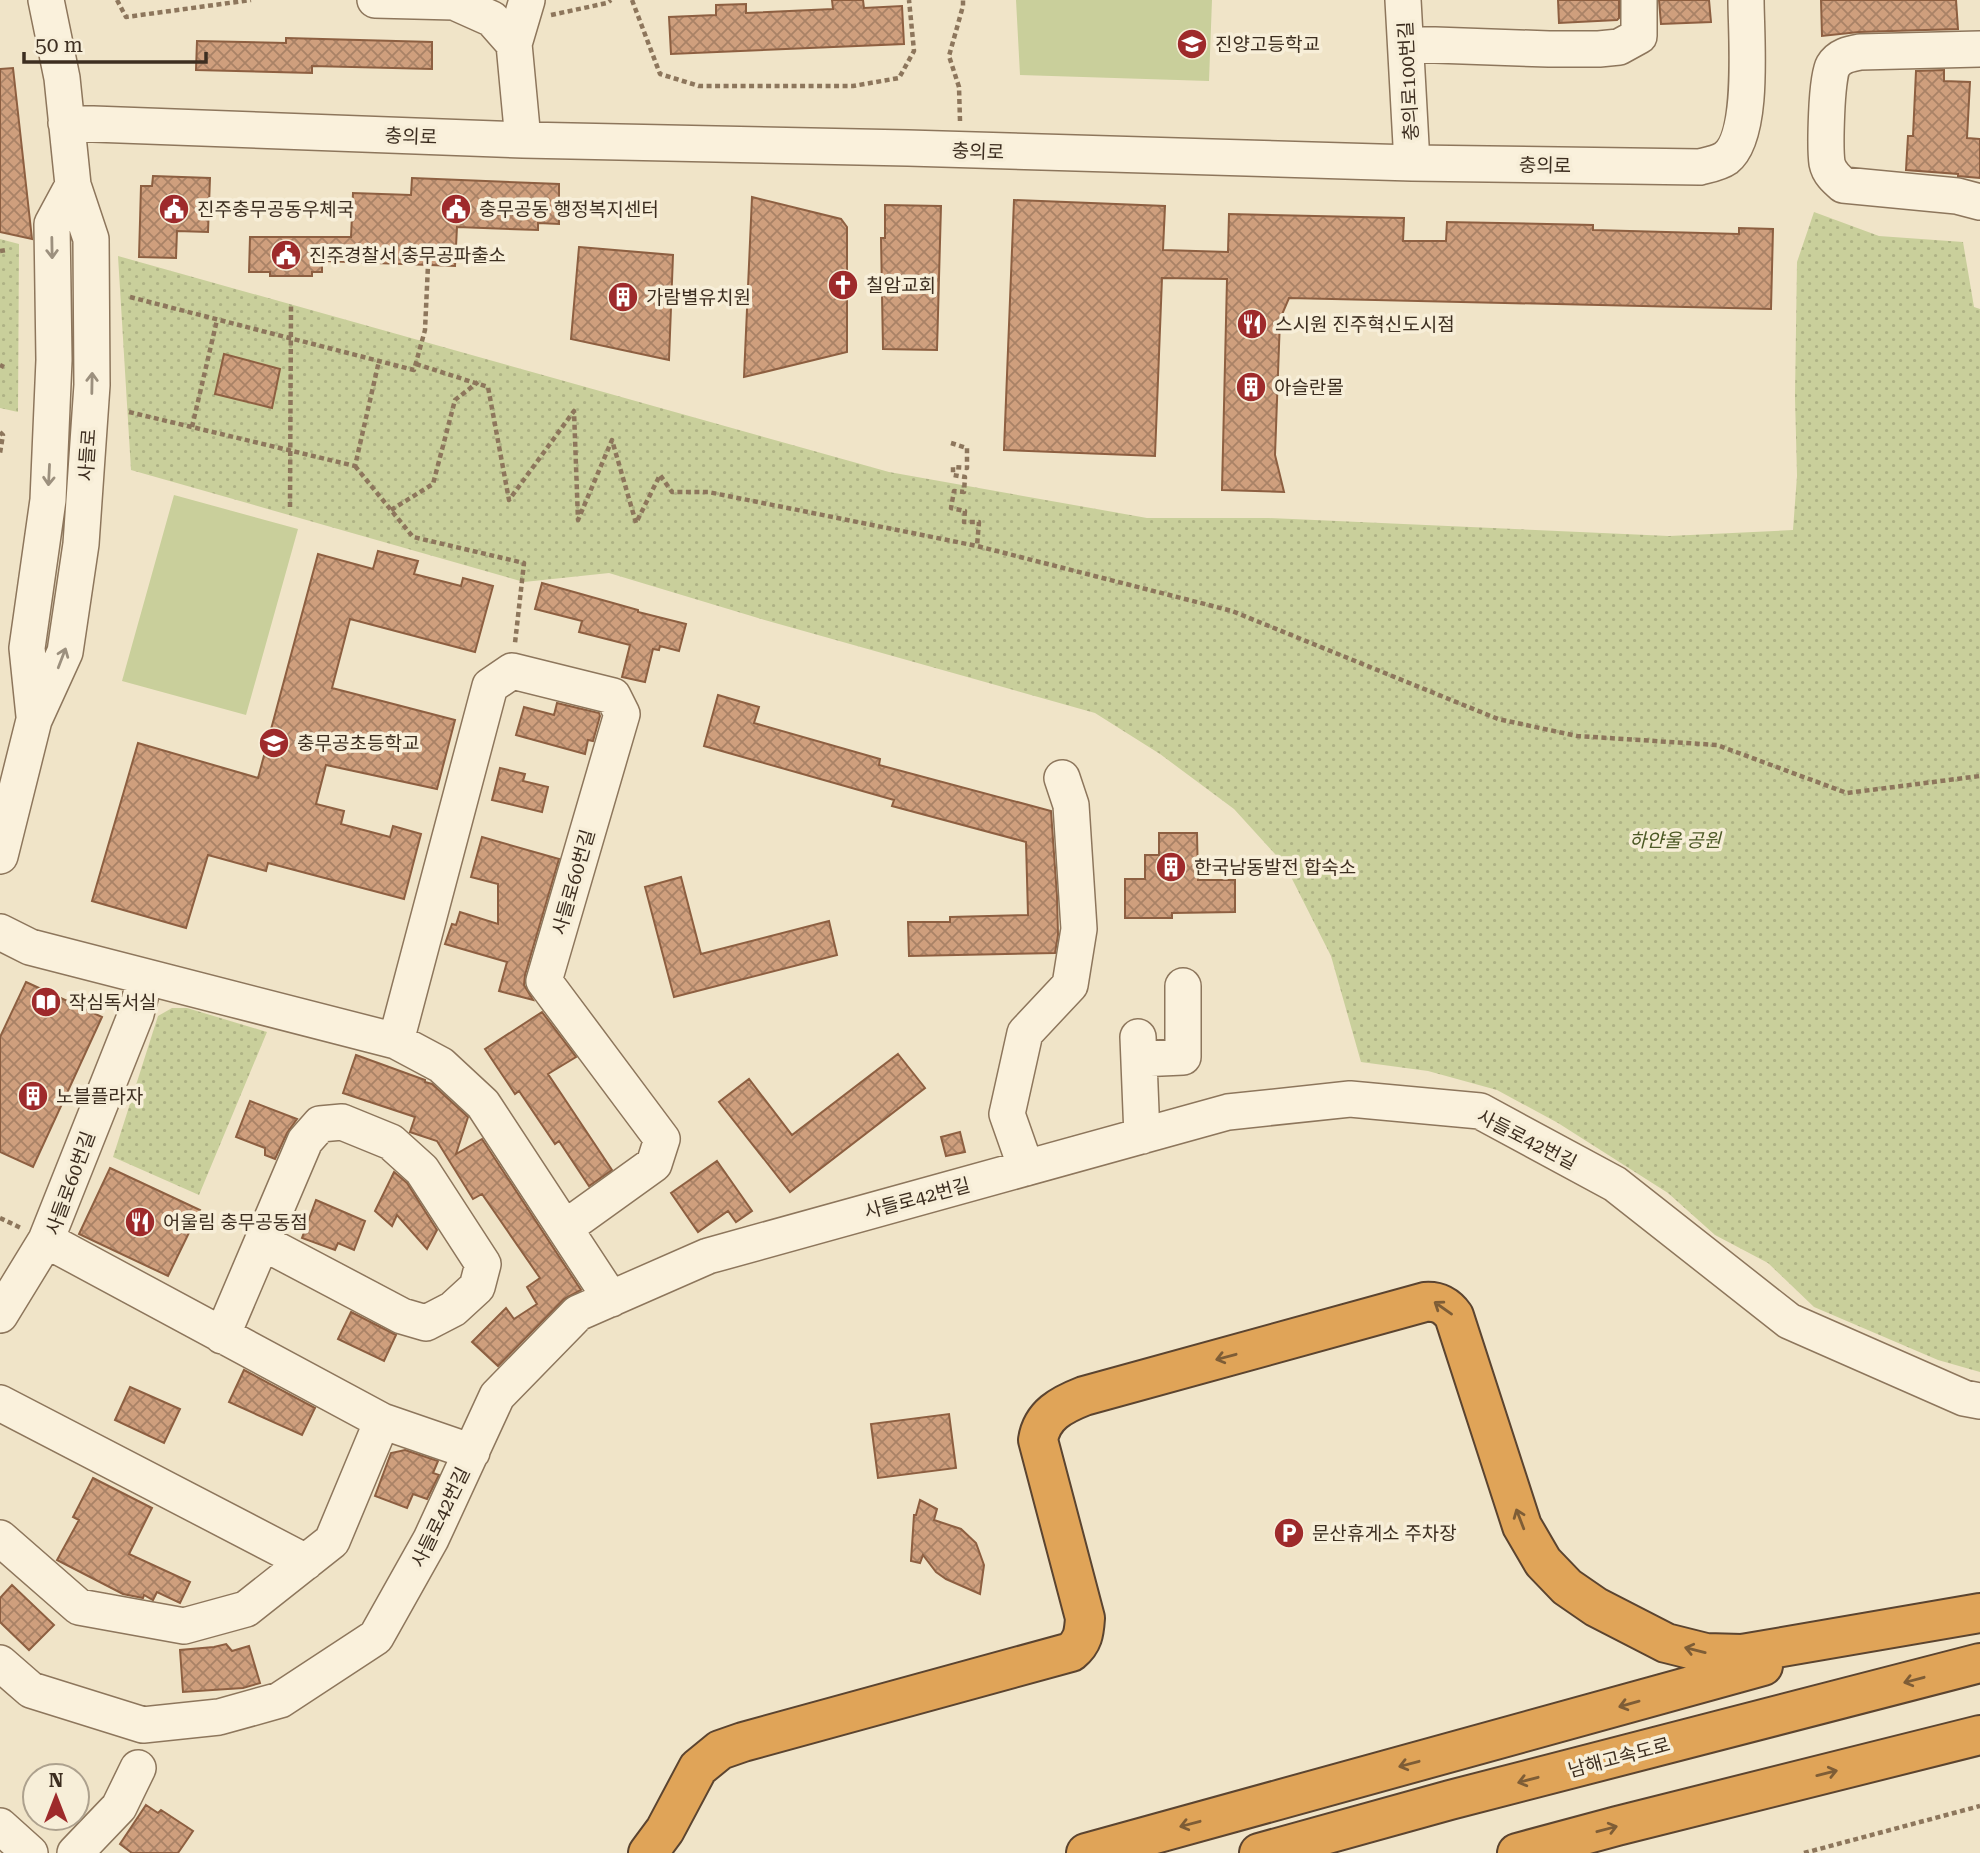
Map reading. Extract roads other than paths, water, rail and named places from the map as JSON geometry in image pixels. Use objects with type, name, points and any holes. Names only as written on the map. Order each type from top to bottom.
[{"type":"highway","points":[[648,1853],[665,1830],[698,1768],[720,1750],[1071,1652],[1079,1645],[1084,1633],[1085,1618],[1038,1440],[1040,1426],[1064,1404],[1084,1396],[1425,1302],[1442,1304],[1454,1316],[1522,1526],[1543,1562],[1567,1587],[1596,1607],[1666,1643],[1706,1653],[1742,1654],[1980,1614]]},
{"type":"highway","points":[[1086,1853],[1806,1654],[1980,1614]]},
{"type":"highway","name":"남해고속도로","points":[[1259,1853],[1450,1800],[1980,1663]]},
{"type":"highway","points":[[1517,1853],[1630,1822],[1980,1735]]},
{"type":"street","name":"사들로","points":[[0,856],[34,720],[65,652],[81,544],[92,385],[91,239],[73,185],[62,78],[46,0]]},
{"type":"street","name":"충의로100번길","points":[[1403,0],[1412,163]]},
{"type":"street","points":[[1407,44],[1549,49],[1619,47],[1639,36],[1639,0]]},
{"type":"street","name":"충의로","points":[[66,123],[523,141],[1412,163],[1700,167],[1727,157],[1742,132],[1747,98],[1746,0]]},
{"type":"street","points":[[375,1],[454,2],[492,19],[521,22],[523,141]]},
{"type":"street","points":[[1980,49],[1860,52],[1848,54],[1838,60],[1831,68],[1828,82],[1827,154],[1828,166],[1834,178],[1843,185],[1957,196],[1980,202]]},
{"type":"street","name":"사들로60번길","points":[[396,1041],[491,686],[512,671],[613,696],[622,714],[544,981],[662,1139],[654,1164],[565,1228]]},
{"type":"street","points":[[1026,1168],[1007,1114],[1025,1033],[1070,985],[1079,929],[1071,805],[1062,778]]},
{"type":"street","points":[[0,932],[30,947],[396,1041],[441,1065],[483,1104],[611,1298]]},
{"type":"street","name":"사들로60번길","points":[[145,978],[136,1014],[46,1240],[382,1421],[472,1452]]},
{"type":"street","points":[[1142,1136],[1139,1048],[1183,1057],[1183,986]]},
{"type":"street","name":"사들로42번길","points":[[0,1663],[31,1690],[143,1725],[219,1717],[280,1700],[376,1637],[431,1539],[498,1396],[578,1313],[708,1256],[1228,1112],[1350,1099],[1480,1111],[1615,1184],[1789,1321],[1965,1398],[1980,1401]]},
{"type":"street","points":[[222,1336],[262,1242],[305,1141],[320,1124],[342,1122],[391,1142],[422,1170],[483,1264],[477,1287],[453,1309],[426,1323],[402,1316],[262,1242]]},
{"type":"street","points":[[0,1315],[46,1240]]},
{"type":"street","points":[[0,1402],[306,1562]]},
{"type":"street","points":[[0,1538],[79,1607],[184,1626],[246,1609],[332,1541],[382,1421]]},
{"type":"street","points":[[75,1853],[119,1807],[138,1768]]},
{"type":"street","points":[[0,1826],[30,1853]]},
{"type":"place","name":"진양고등학교","points":[[1192,44]]},
{"type":"place","name":"진주충무공동우체국","points":[[174,209]]},
{"type":"place","name":"충무공동 행정복지센터","points":[[456,209]]},
{"type":"place","name":"진주경찰서 충무공파출소","points":[[286,255]]},
{"type":"place","name":"칠암교회","points":[[843,285]]},
{"type":"place","name":"가람별유치원","points":[[623,297]]},
{"type":"place","name":"스시원 진주혁신도시점","points":[[1252,324]]},
{"type":"place","name":"아슬란몰","points":[[1251,387]]},
{"type":"place","name":"충무공초등학교","points":[[274,743]]},
{"type":"place","name":"한국남동발전 합숙소","points":[[1171,867]]},
{"type":"place","name":"작심독서실","points":[[46,1002]]},
{"type":"place","name":"노블플라자","points":[[33,1096]]},
{"type":"place","name":"어울림 충무공동점","points":[[140,1222]]},
{"type":"place","name":"문산휴게소 주차장","points":[[1289,1533]]},
{"type":"park label","name":"하얀울 공원","points":[[1675,840]]}]
